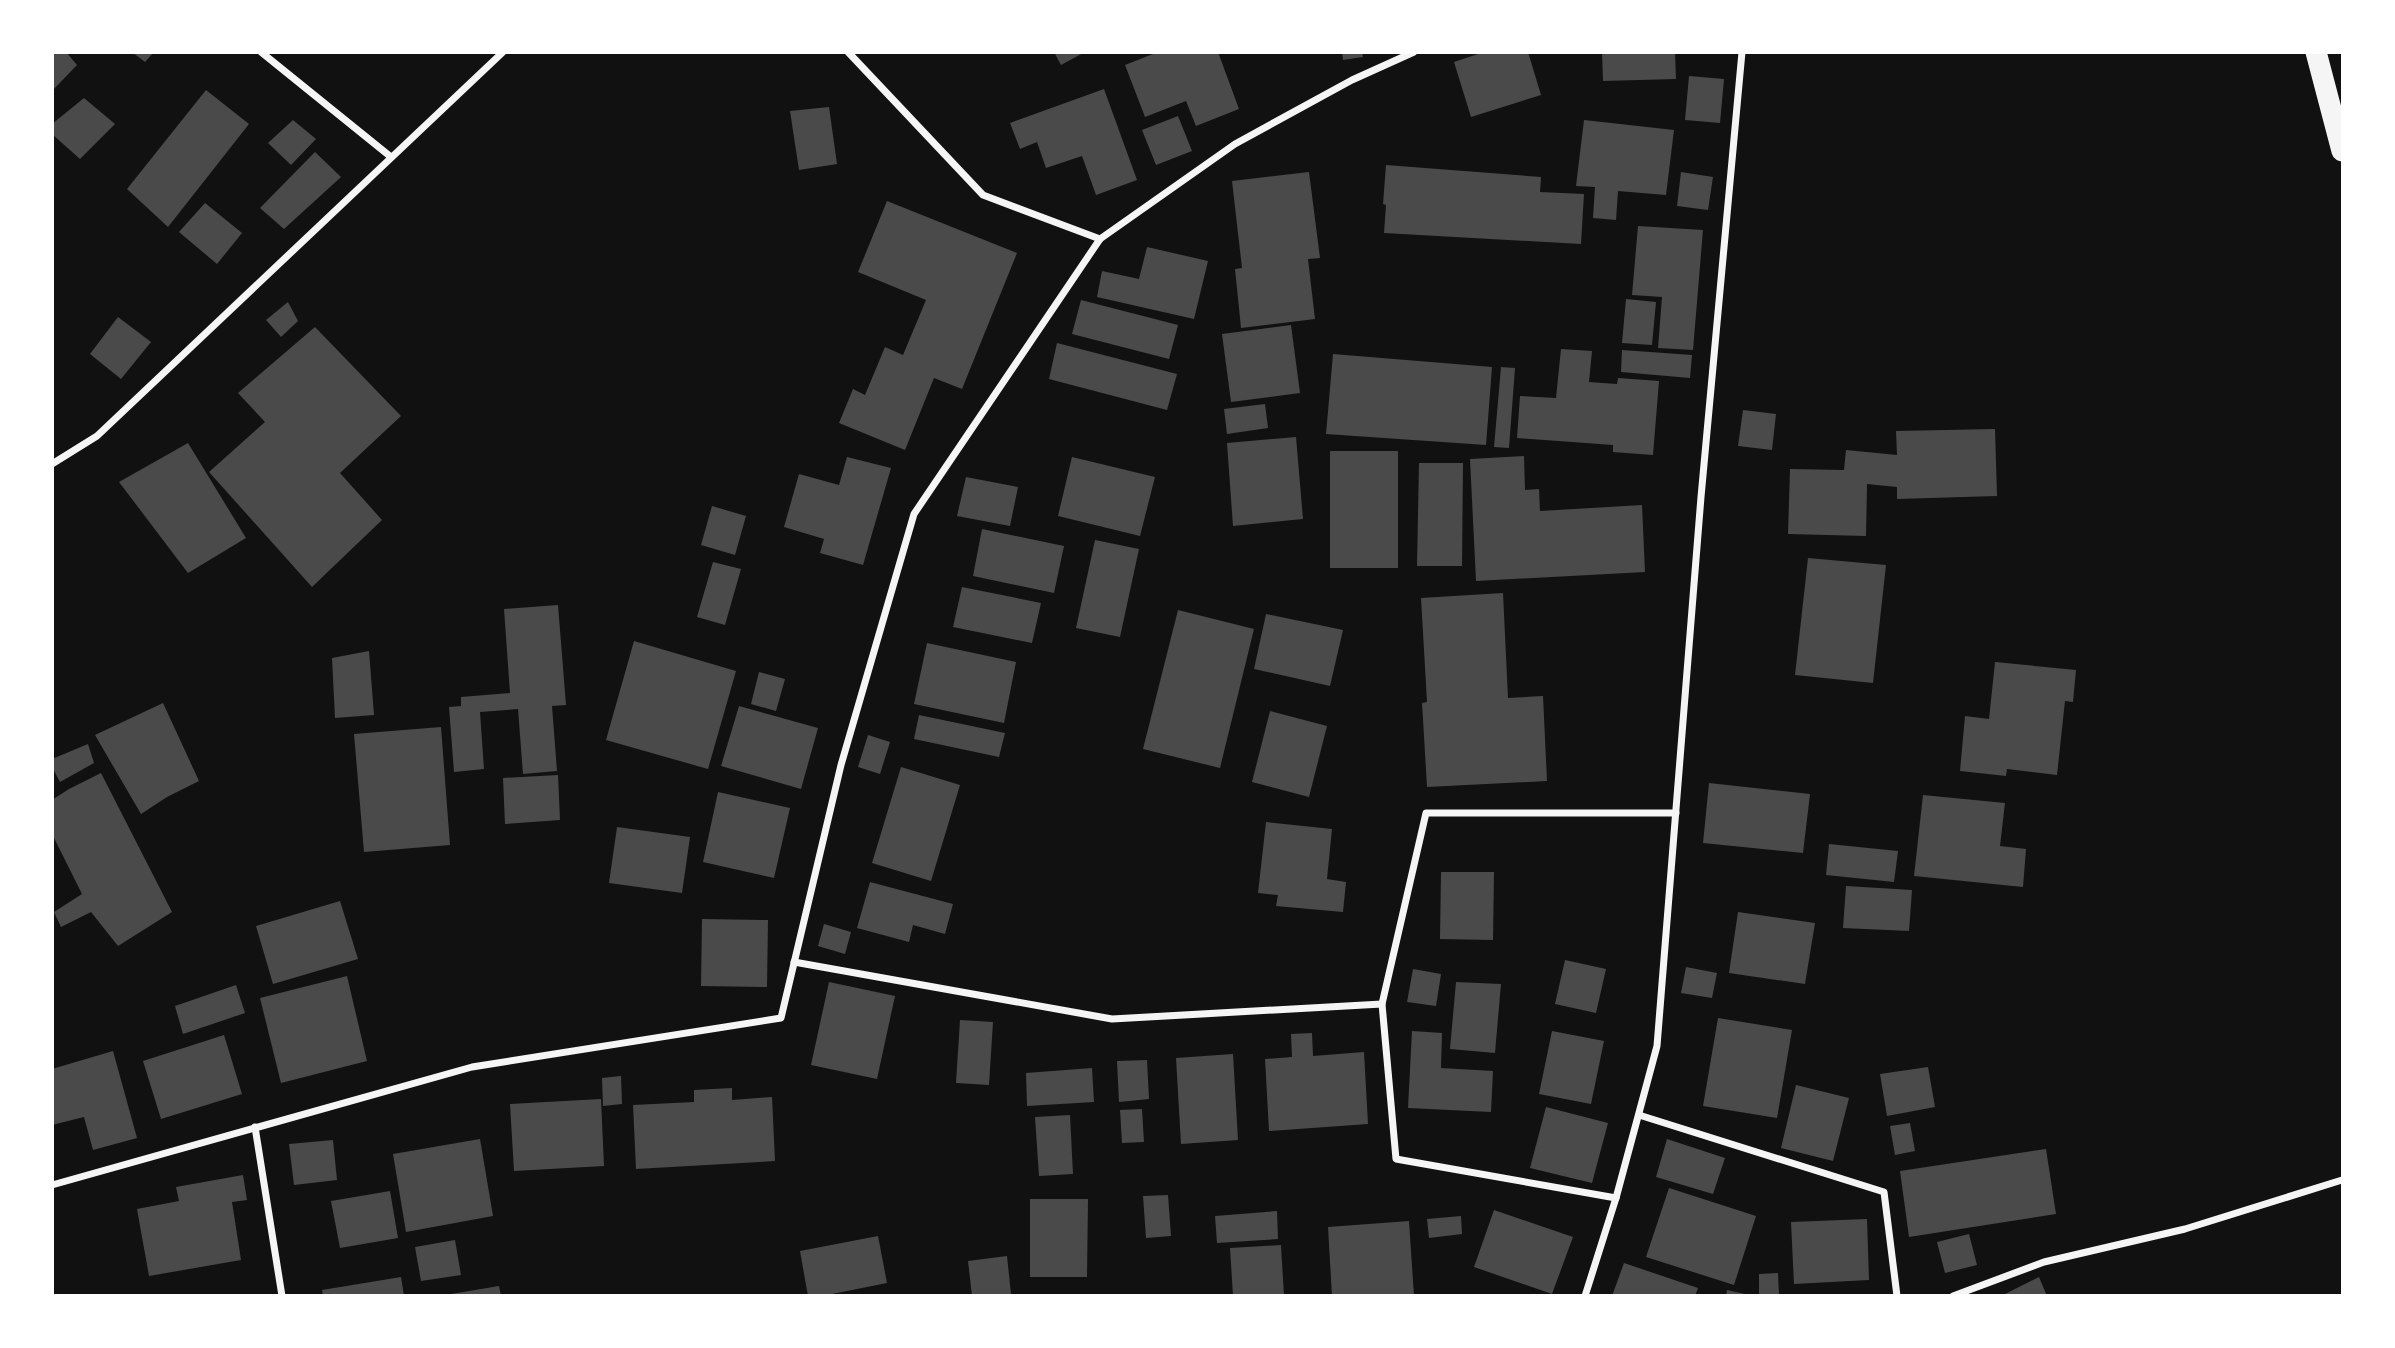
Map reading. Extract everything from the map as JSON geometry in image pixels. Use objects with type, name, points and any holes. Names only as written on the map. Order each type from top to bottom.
[{"type":"highway","points":[[2316,52],[2343,151]]},
{"type":"street","points":[[261,52],[391,157]]},
{"type":"street","points":[[52,464],[97,436],[503,52]]},
{"type":"street","points":[[848,52],[983,195],[1100,239]]},
{"type":"street","points":[[52,1185],[472,1067],[781,1018],[841,765],[914,514],[1100,239],[1235,144],[1352,80],[1414,52]]},
{"type":"street","points":[[1584,1296],[1616,1198],[1657,1046],[1701,497],[1742,52]]},
{"type":"street","points":[[1616,1198],[1396,1159],[1382,1004],[1426,813],[1676,813]]},
{"type":"street","points":[[794,962],[1112,1019],[1382,1004]]},
{"type":"street","points":[[1639,1115],[1884,1192],[1897,1296]]},
{"type":"street","points":[[255,1127],[282,1296]]},
{"type":"street","points":[[1953,1296],[2043,1262],[2185,1229],[2343,1181]]},
{"type":"building","points":[[52,52],[66,52],[77,65],[52,91]]},
{"type":"building","points":[[132,52],[154,52],[145,62]]},
{"type":"building","points":[[1054,52],[1085,52],[1061,65]]},
{"type":"building","points":[[1158,52],[1218,52],[1239,109],[1196,126],[1186,101],[1145,117],[1125,65]]},
{"type":"building","points":[[1342,52],[1362,52],[1363,57],[1343,60]]},
{"type":"building","points":[[1484,52],[1528,52],[1541,95],[1471,117],[1454,62]]},
{"type":"building","points":[[1602,52],[1675,52],[1676,79],[1603,81]]},
{"type":"building","points":[[1689,76],[1724,79],[1720,123],[1685,120]]},
{"type":"building","points":[[1104,89],[1137,180],[1096,195],[1082,156],[1046,168],[1037,142],[1020,149],[1010,123]]},
{"type":"building","points":[[206,90],[249,124],[168,227],[127,189]]},
{"type":"building","points":[[84,98],[115,124],[80,159],[52,134],[52,124]]},
{"type":"building","points":[[829,107],[837,164],[799,170],[790,111]]},
{"type":"building","points":[[1178,116],[1192,151],[1156,165],[1142,130]]},
{"type":"building","points":[[293,120],[316,139],[291,165],[268,143]]},
{"type":"building","points":[[1584,120],[1674,130],[1666,195],[1618,191],[1616,220],[1593,218],[1595,187],[1576,186]]},
{"type":"building","points":[[315,152],[341,177],[284,229],[260,208]]},
{"type":"building","points":[[1386,165],[1541,177],[1540,192],[1584,194],[1581,244],[1384,233]]},
{"type":"building","points":[[1309,172],[1320,258],[1308,259],[1315,319],[1241,328],[1235,269],[1242,268],[1232,181]]},
{"type":"building","points":[[1681,172],[1713,177],[1708,210],[1677,206]]},
{"type":"building","points":[[887,201],[1017,253],[962,389],[934,378],[905,450],[839,423],[853,389],[865,395],[885,347],[903,355],[926,300],[858,272]]},
{"type":"building","points":[[205,203],[242,233],[217,264],[179,232]]},
{"type":"building","points":[[1638,226],[1703,230],[1693,350],[1658,348],[1662,297],[1632,295]]},
{"type":"building","points":[[1147,247],[1208,261],[1194,319],[1097,297],[1102,271],[1139,279]]},
{"type":"building","points":[[1626,299],[1656,302],[1652,345],[1622,343]]},
{"type":"building","points":[[1081,300],[1178,325],[1169,359],[1072,334]]},
{"type":"building","points":[[288,302],[298,321],[281,337],[266,320]]},
{"type":"building","points":[[118,317],[151,342],[121,379],[90,354]]},
{"type":"building","points":[[1291,325],[1300,393],[1231,402],[1222,334]]},
{"type":"building","points":[[315,327],[401,416],[340,473],[382,520],[312,587],[209,472],[265,422],[238,393]]},
{"type":"building","points":[[1057,343],[1177,374],[1167,410],[1049,379]]},
{"type":"building","points":[[1561,349],[1592,351],[1589,382],[1617,384],[1618,378],[1659,381],[1653,455],[1613,452],[1613,445],[1517,438],[1520,396],[1556,398]]},
{"type":"building","points":[[1622,350],[1692,355],[1690,378],[1621,372]]},
{"type":"building","points":[[1333,354],[1492,367],[1486,445],[1326,434]]},
{"type":"building","points":[[1501,367],[1515,368],[1509,448],[1494,447]]},
{"type":"building","points":[[1265,404],[1268,428],[1227,434],[1224,409]]},
{"type":"building","points":[[1743,410],[1776,414],[1772,450],[1738,446]]},
{"type":"building","points":[[1995,429],[1997,496],[1897,499],[1897,487],[1867,484],[1866,536],[1788,534],[1790,469],[1844,470],[1846,450],[1897,455],[1896,431]]},
{"type":"building","points":[[1296,437],[1303,519],[1233,526],[1227,443]]},
{"type":"building","points":[[188,443],[246,538],[188,573],[119,482]]},
{"type":"building","points":[[1330,451],[1398,451],[1398,568],[1330,568]]},
{"type":"building","points":[[1524,456],[1525,490],[1539,489],[1540,511],[1642,505],[1645,572],[1476,581],[1470,459]]},
{"type":"building","points":[[847,457],[891,468],[863,565],[820,553],[824,539],[784,527],[799,474],[839,485]]},
{"type":"building","points":[[1072,457],[1155,477],[1140,536],[1058,516]]},
{"type":"building","points":[[1419,463],[1463,463],[1462,566],[1417,566]]},
{"type":"building","points":[[966,477],[1018,487],[1010,526],[957,516]]},
{"type":"building","points":[[712,506],[746,516],[735,555],[701,545]]},
{"type":"building","points":[[982,529],[1064,546],[1054,593],[973,576]]},
{"type":"building","points":[[1095,540],[1139,549],[1120,637],[1076,628]]},
{"type":"building","points":[[1808,558],[1886,565],[1873,683],[1795,675]]},
{"type":"building","points":[[713,562],[741,569],[725,625],[697,617]]},
{"type":"building","points":[[962,587],[1041,603],[1032,643],[953,627]]},
{"type":"building","points":[[1503,593],[1508,698],[1543,696],[1547,781],[1427,787],[1422,703],[1427,702],[1421,598]]},
{"type":"building","points":[[558,605],[566,705],[552,706],[557,771],[523,774],[518,709],[480,712],[484,769],[454,772],[449,707],[461,706],[461,697],[510,693],[504,609]]},
{"type":"building","points":[[1178,610],[1254,629],[1220,768],[1143,749]]},
{"type":"building","points":[[1266,614],[1343,630],[1330,686],[1254,669]]},
{"type":"building","points":[[634,641],[736,671],[708,769],[606,740]]},
{"type":"building","points":[[927,643],[1016,662],[1004,723],[914,704]]},
{"type":"building","points":[[369,651],[374,715],[335,718],[332,658]]},
{"type":"building","points":[[1995,662],[2076,670],[2073,702],[2065,701],[2057,775],[2007,769],[2006,776],[1960,771],[1965,716],[1989,719]]},
{"type":"building","points":[[759,672],[785,679],[776,711],[751,704]]},
{"type":"building","points":[[163,703],[199,781],[141,814],[95,735]]},
{"type":"building","points":[[739,706],[818,728],[801,789],[721,766]]},
{"type":"building","points":[[1270,711],[1327,726],[1309,797],[1252,782]]},
{"type":"building","points":[[919,715],[1005,733],[999,757],[914,739]]},
{"type":"building","points":[[441,727],[450,845],[364,852],[354,734]]},
{"type":"building","points":[[868,735],[890,742],[880,774],[858,767]]},
{"type":"building","points":[[88,744],[94,763],[60,782],[52,767],[52,759]]},
{"type":"building","points":[[901,767],[960,785],[931,881],[872,863]]},
{"type":"building","points":[[101,773],[172,912],[118,946],[91,912],[61,927],[54,912],[82,894],[52,834],[52,800]]},
{"type":"building","points":[[558,775],[560,820],[505,824],[503,778]]},
{"type":"building","points":[[1709,783],[1810,794],[1803,853],[1703,843]]},
{"type":"building","points":[[718,792],[790,808],[774,878],[703,862]]},
{"type":"building","points":[[1923,795],[2005,803],[2000,846],[2026,849],[2023,887],[1914,876]]},
{"type":"building","points":[[1266,822],[1332,829],[1327,879],[1346,882],[1343,912],[1276,906],[1278,895],[1258,893]]},
{"type":"building","points":[[617,827],[690,837],[682,893],[609,883]]},
{"type":"building","points":[[1829,844],[1898,851],[1894,882],[1826,875]]},
{"type":"building","points":[[1441,872],[1494,872],[1493,940],[1440,939]]},
{"type":"building","points":[[870,882],[953,904],[945,934],[913,925],[909,942],[857,928]]},
{"type":"building","points":[[1846,886],[1912,890],[1909,931],[1843,928]]},
{"type":"building","points":[[340,901],[358,959],[273,984],[256,926]]},
{"type":"building","points":[[1738,912],[1815,923],[1805,984],[1729,973]]},
{"type":"building","points":[[702,919],[768,920],[767,987],[701,986]]},
{"type":"building","points":[[824,924],[851,932],[845,954],[818,946]]},
{"type":"building","points":[[1565,960],[1606,969],[1596,1013],[1555,1004]]},
{"type":"building","points":[[1686,967],[1717,973],[1712,998],[1681,993]]},
{"type":"building","points":[[1413,969],[1441,974],[1436,1006],[1407,1002]]},
{"type":"building","points":[[347,976],[367,1061],[281,1083],[260,998]]},
{"type":"building","points":[[829,982],[895,996],[877,1079],[811,1065]]},
{"type":"building","points":[[1456,982],[1501,984],[1495,1053],[1450,1049]]},
{"type":"building","points":[[236,985],[245,1013],[183,1034],[175,1006]]},
{"type":"building","points":[[1718,1018],[1792,1030],[1777,1118],[1703,1106]]},
{"type":"building","points":[[960,1020],[993,1022],[989,1085],[956,1083]]},
{"type":"building","points":[[1412,1031],[1442,1033],[1441,1068],[1493,1071],[1491,1112],[1408,1108]]},
{"type":"building","points":[[1552,1031],[1604,1041],[1591,1104],[1539,1094]]},
{"type":"building","points":[[1312,1033],[1313,1056],[1364,1052],[1368,1124],[1269,1131],[1265,1059],[1292,1057],[1291,1034]]},
{"type":"building","points":[[224,1035],[242,1094],[161,1119],[143,1061]]},
{"type":"building","points":[[113,1051],[137,1138],[93,1150],[84,1117],[52,1125],[52,1069]]},
{"type":"building","points":[[1233,1054],[1238,1140],[1181,1144],[1176,1058]]},
{"type":"building","points":[[1147,1060],[1149,1099],[1119,1102],[1117,1061]]},
{"type":"building","points":[[1928,1067],[1935,1107],[1887,1116],[1880,1074]]},
{"type":"building","points":[[1092,1068],[1094,1102],[1027,1106],[1026,1073]]},
{"type":"building","points":[[621,1076],[622,1104],[603,1106],[602,1078]]},
{"type":"building","points":[[1796,1085],[1849,1098],[1833,1161],[1781,1148]]},
{"type":"building","points":[[732,1088],[732,1100],[772,1097],[775,1161],[636,1169],[633,1105],[694,1102],[694,1090]]},
{"type":"building","points":[[601,1099],[604,1166],[514,1171],[510,1104]]},
{"type":"building","points":[[1546,1107],[1608,1123],[1592,1183],[1530,1168]]},
{"type":"building","points":[[1142,1109],[1144,1142],[1122,1143],[1120,1110]]},
{"type":"building","points":[[1070,1115],[1073,1174],[1039,1176],[1035,1117]]},
{"type":"building","points":[[1910,1123],[1915,1151],[1895,1155],[1890,1126]]},
{"type":"building","points":[[480,1139],[493,1216],[406,1232],[393,1154]]},
{"type":"building","points":[[1667,1139],[1725,1158],[1713,1194],[1656,1177]]},
{"type":"building","points":[[333,1140],[337,1180],[294,1185],[289,1144]]},
{"type":"building","points":[[2046,1149],[2056,1214],[1909,1237],[1900,1171]]},
{"type":"building","points":[[243,1175],[247,1200],[232,1202],[241,1260],[149,1276],[137,1209],[179,1201],[176,1187]]},
{"type":"building","points":[[1669,1188],[1756,1216],[1734,1285],[1646,1257]]},
{"type":"building","points":[[390,1191],[398,1238],[340,1248],[331,1201]]},
{"type":"building","points":[[1168,1195],[1171,1236],[1146,1238],[1143,1196]]},
{"type":"building","points":[[1030,1199],[1088,1199],[1087,1277],[1030,1277]]},
{"type":"building","points":[[1494,1210],[1573,1237],[1552,1294],[1474,1267]]},
{"type":"building","points":[[1277,1211],[1278,1239],[1217,1243],[1215,1216]]},
{"type":"building","points":[[1461,1216],[1462,1234],[1429,1238],[1427,1219]]},
{"type":"building","points":[[1867,1219],[1869,1280],[1794,1284],[1791,1222]]},
{"type":"building","points":[[1409,1221],[1414,1296],[1332,1296],[1328,1227]]},
{"type":"building","points":[[1969,1234],[1977,1265],[1945,1273],[1937,1242]]},
{"type":"building","points":[[878,1236],[887,1283],[822,1296],[808,1296],[800,1251]]},
{"type":"building","points":[[455,1240],[461,1275],[421,1281],[415,1247]]},
{"type":"building","points":[[1281,1245],[1284,1296],[1233,1296],[1230,1248]]},
{"type":"building","points":[[1007,1256],[1011,1294],[972,1296],[968,1261]]},
{"type":"building","points":[[1624,1263],[1698,1288],[1695,1296],[1612,1296]]},
{"type":"building","points":[[1778,1273],[1779,1296],[1759,1296],[1759,1274]]},
{"type":"building","points":[[401,1277],[404,1296],[323,1296],[322,1290]]},
{"type":"building","points":[[2039,1277],[2047,1296],[2001,1296]]},
{"type":"building","points":[[499,1286],[501,1296],[451,1294]]},
{"type":"building","points":[[1727,1290],[1745,1294],[1745,1296],[1726,1296]]}]
